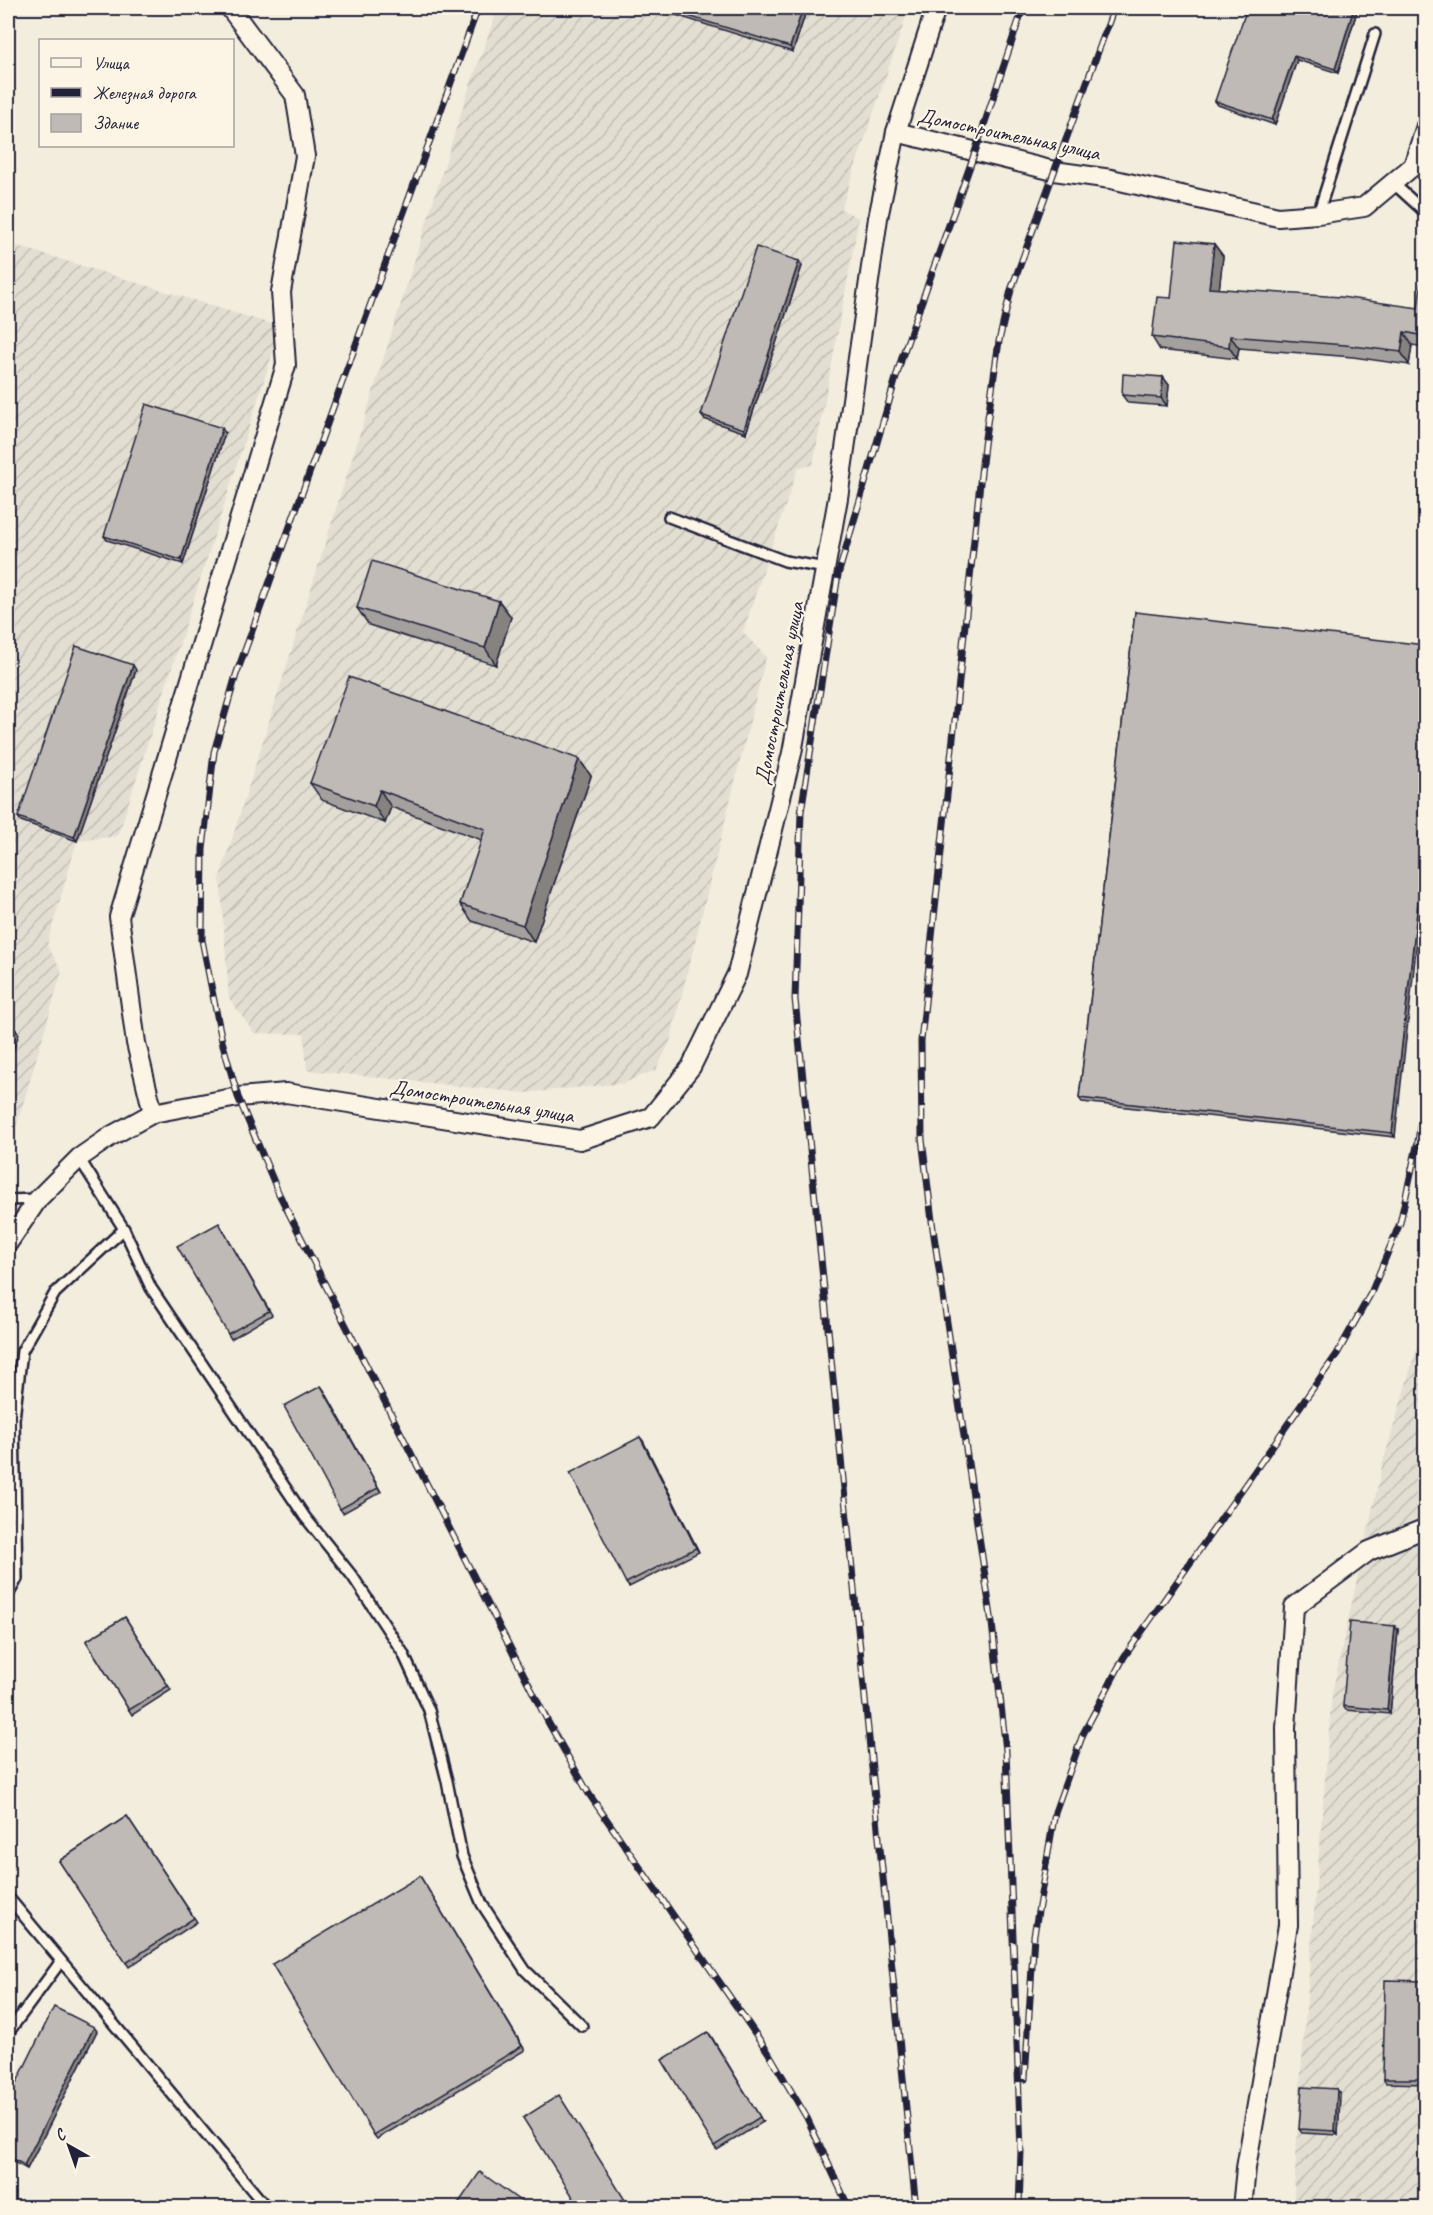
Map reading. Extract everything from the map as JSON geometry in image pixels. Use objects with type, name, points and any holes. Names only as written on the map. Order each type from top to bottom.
[{"type":"street","points":[[153,1113],[136,1043],[119,917],[286,365],[281,292],[305,156],[295,95],[231,8]]},
{"type":"street","points":[[896,132],[936,8]]},
{"type":"street","name":"Домостроительная улица","points":[[8,1243],[38,1199],[79,1158],[111,1136],[153,1113],[238,1097],[286,1093],[580,1140],[651,1117],[691,1066],[736,974],[792,753],[838,498],[878,218],[896,132],[1054,171],[1111,179],[1278,217],[1364,207],[1413,166],[1425,126]]},
{"type":"street","points":[[1242,2208],[1246,2168],[1288,1925],[1286,1728],[1294,1607],[1369,1551],[1425,1528]]},
{"type":"lane","points":[[1318,214],[1375,34]]},
{"type":"lane","points":[[1393,183],[1425,213]]},
{"type":"lane","points":[[669,517],[785,561],[825,568]]},
{"type":"lane","points":[[79,1158],[124,1229],[151,1288],[305,1517],[353,1577],[403,1653],[429,1710],[462,1856],[482,1904],[525,1970],[582,2026]]},
{"type":"lane","points":[[8,1200],[38,1199]]},
{"type":"lane","points":[[8,1595],[17,1579],[14,1419],[22,1351],[56,1293],[124,1229]]},
{"type":"lane","points":[[8,1897],[267,2208]]},
{"type":"lane","points":[[8,2033],[61,1961]]},
{"type":"shaded area","points":[[498,8],[909,8],[841,209],[859,218],[813,465],[798,468],[743,632],[766,657],[670,1042],[656,1070],[624,1083],[525,1093],[307,1070],[304,1034],[254,1033],[229,998],[220,877],[466,97]]},
{"type":"shaded area","points":[[11,244],[281,327],[118,836],[77,841],[47,945],[62,971],[8,1155],[8,252]]},
{"type":"shaded area","points":[[1425,1320],[1425,2207],[1293,2208],[1301,2071],[1332,1693],[1382,1466]]},
{"type":"building","points":[[662,8],[803,8],[790,47]]},
{"type":"building","points":[[1247,8],[1354,8],[1335,69],[1294,56],[1272,120],[1215,101]]},
{"type":"building","points":[[1177,240],[1214,244],[1209,288],[1341,297],[1418,308],[1421,284],[1425,285],[1425,336],[1404,332],[1401,352],[1230,336],[1229,347],[1152,337],[1157,297],[1171,298]]},
{"type":"building","points":[[756,247],[799,261],[744,429],[701,415]]},
{"type":"building","points":[[1123,374],[1163,377],[1161,398],[1122,395]]},
{"type":"building","points":[[146,404],[222,428],[181,560],[104,536]]},
{"type":"building","points":[[372,561],[499,601],[485,648],[357,608]]},
{"type":"building","points":[[1135,612],[1425,645],[1425,840],[1392,1133],[1079,1098]]},
{"type":"building","points":[[76,646],[133,665],[74,837],[18,817]]},
{"type":"building","points":[[349,677],[579,759],[523,925],[460,904],[485,829],[380,790],[374,806],[310,783]]},
{"type":"building","points":[[8,1027],[16,1030],[8,1053]]},
{"type":"building","points":[[219,1223],[269,1311],[228,1334],[177,1246]]},
{"type":"building","points":[[321,1386],[378,1488],[340,1509],[284,1406]]},
{"type":"building","points":[[640,1437],[696,1548],[626,1583],[570,1473]]},
{"type":"building","points":[[125,1617],[168,1686],[129,1710],[86,1641]]},
{"type":"building","points":[[1350,1622],[1395,1626],[1387,1710],[1343,1706]]},
{"type":"building","points":[[127,1816],[194,1918],[126,1963],[59,1861]]},
{"type":"building","points":[[1425,1819],[1425,1883],[1419,1882]]},
{"type":"building","points":[[420,1876],[522,2046],[374,2135],[272,1964]]},
{"type":"building","points":[[1385,1980],[1425,1981],[1425,2079],[1383,2079]]},
{"type":"building","points":[[54,2007],[94,2027],[24,2165],[8,2156],[8,2100]]},
{"type":"building","points":[[708,2032],[760,2117],[714,2146],[662,2060]]},
{"type":"building","points":[[1302,2087],[1337,2089],[1335,2131],[1299,2129]]},
{"type":"building","points":[[559,2095],[630,2208],[580,2208],[523,2118]]},
{"type":"building","points":[[480,2172],[530,2208],[455,2208]]},
{"type":"railway","points":[[478,8],[236,675],[214,752],[203,849],[202,940],[222,1041],[238,1097],[279,1194],[548,1722],[589,1794],[768,2052],[807,2118],[849,2208]]},
{"type":"railway","points":[[916,2208],[795,999],[801,812],[838,575],[903,354],[975,152],[1023,8]]},
{"type":"railway","points":[[1019,2208],[1021,2151],[1006,1751],[992,1623],[933,1229],[922,1139],[921,1041],[984,445],[999,341],[1011,290],[1114,8]]},
{"type":"railway","points":[[1025,2079],[1034,1935],[1055,1812],[1083,1734],[1124,1657],[1337,1354],[1371,1293],[1400,1223],[1418,1141],[1426,1085]]}]
